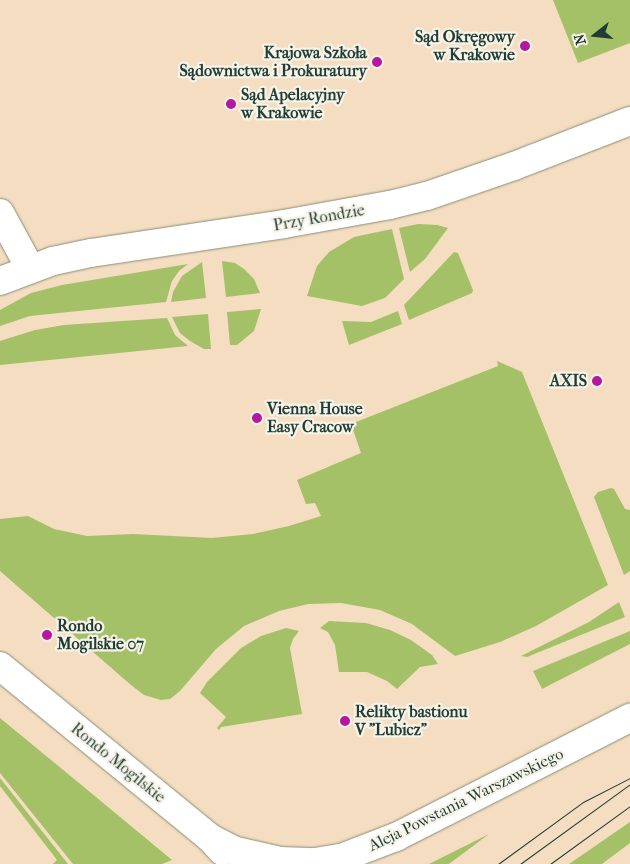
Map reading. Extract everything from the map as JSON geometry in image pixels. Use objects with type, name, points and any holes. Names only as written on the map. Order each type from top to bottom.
[{"type":"main road","name":"Przy Rondzie","points":[[0,281],[30,268],[91,253],[284,224],[390,205],[427,196],[514,166],[630,121]]},
{"type":"main road","points":[[0,213],[30,268]]},
{"type":"main road","name":"Rondo Mogilskie","points":[[0,666],[210,838],[233,864]]},
{"type":"main road","name":"Aleja Powstania Warszawskiego","points":[[210,838],[236,851],[280,861],[315,862],[341,858],[369,849],[396,837],[630,718]]},
{"type":"green space","points":[[553,0],[630,0],[630,43],[578,63]]},
{"type":"green space","points":[[418,224],[437,225],[448,228],[425,259],[410,272],[399,228]]},
{"type":"green space","points":[[392,229],[404,279],[385,298],[362,306],[307,296],[317,266],[329,252],[354,237]]},
{"type":"green space","points":[[454,252],[458,253],[473,290],[472,293],[409,320],[404,305]]},
{"type":"green space","points":[[222,261],[235,263],[244,269],[254,279],[260,293],[226,297]]},
{"type":"green space","points":[[202,262],[206,298],[171,302],[173,292],[182,276]]},
{"type":"green space","points":[[188,264],[179,271],[172,281],[166,302],[30,316],[0,326],[0,310],[31,293],[62,285]]},
{"type":"green space","points":[[261,309],[254,331],[237,345],[230,345],[227,312]]},
{"type":"green space","points":[[398,311],[402,324],[349,345],[342,321],[371,322]]},
{"type":"green space","points":[[208,314],[211,349],[204,349],[180,333],[172,317]]},
{"type":"green space","points":[[167,318],[175,335],[188,346],[0,365],[0,341],[35,330],[64,325]]},
{"type":"green space","points":[[497,361],[522,372],[608,585],[536,626],[500,642],[455,656],[412,624],[380,610],[341,603],[308,604],[279,611],[244,626],[216,649],[180,691],[170,699],[161,700],[144,695],[131,685],[0,571],[0,519],[28,516],[54,529],[87,536],[133,534],[212,538],[253,534],[321,516],[315,503],[306,504],[297,480],[361,453],[351,424],[498,366]]},
{"type":"green space","points":[[611,488],[614,489],[625,509],[630,510],[630,571],[624,575],[594,497],[598,492]]},
{"type":"green space","points":[[619,602],[625,617],[527,657],[521,656],[589,622]]},
{"type":"green space","points":[[329,621],[366,623],[390,630],[411,640],[432,655],[438,664],[420,667],[397,689],[387,681],[367,672],[339,672],[335,645],[328,632],[320,628]]},
{"type":"green space","points":[[286,628],[299,631],[293,639],[290,648],[302,714],[221,727],[219,730],[217,728],[226,717],[200,693],[207,682],[241,648],[261,636]]},
{"type":"green space","points":[[630,631],[630,644],[542,689],[533,671]]},
{"type":"green space","points":[[0,718],[172,860],[162,864],[73,864],[0,773]]},
{"type":"green space","points":[[0,778],[68,864],[53,864],[57,860],[0,786]]},
{"type":"green space","points":[[630,822],[630,843],[602,864],[569,864]]},
{"type":"green space","points":[[489,834],[449,864],[429,864]]},
{"type":"tram line","points":[[498,864],[583,802],[630,778]]},
{"type":"tram line","points":[[520,864],[630,784]]},
{"type":"tram line","points":[[550,864],[630,806]]},
{"type":"place","name":"Sąd Okręgowy w Krakowie","points":[[525,46]]},
{"type":"place","name":"Krajowa Szkoła Sądownictwa i Prokuratury","points":[[377,62]]},
{"type":"place","name":"Sąd Apelacyjny w Krakowie","points":[[231,104]]},
{"type":"place","name":"AXIS","points":[[597,381]]},
{"type":"place","name":"Vienna House Easy Cracow","points":[[257,418]]},
{"type":"place","name":"Rondo Mogilskie 07","points":[[47,635]]},
{"type":"place","name":"Relikty bastionu V \"Lubicz\"","points":[[345,721]]}]
